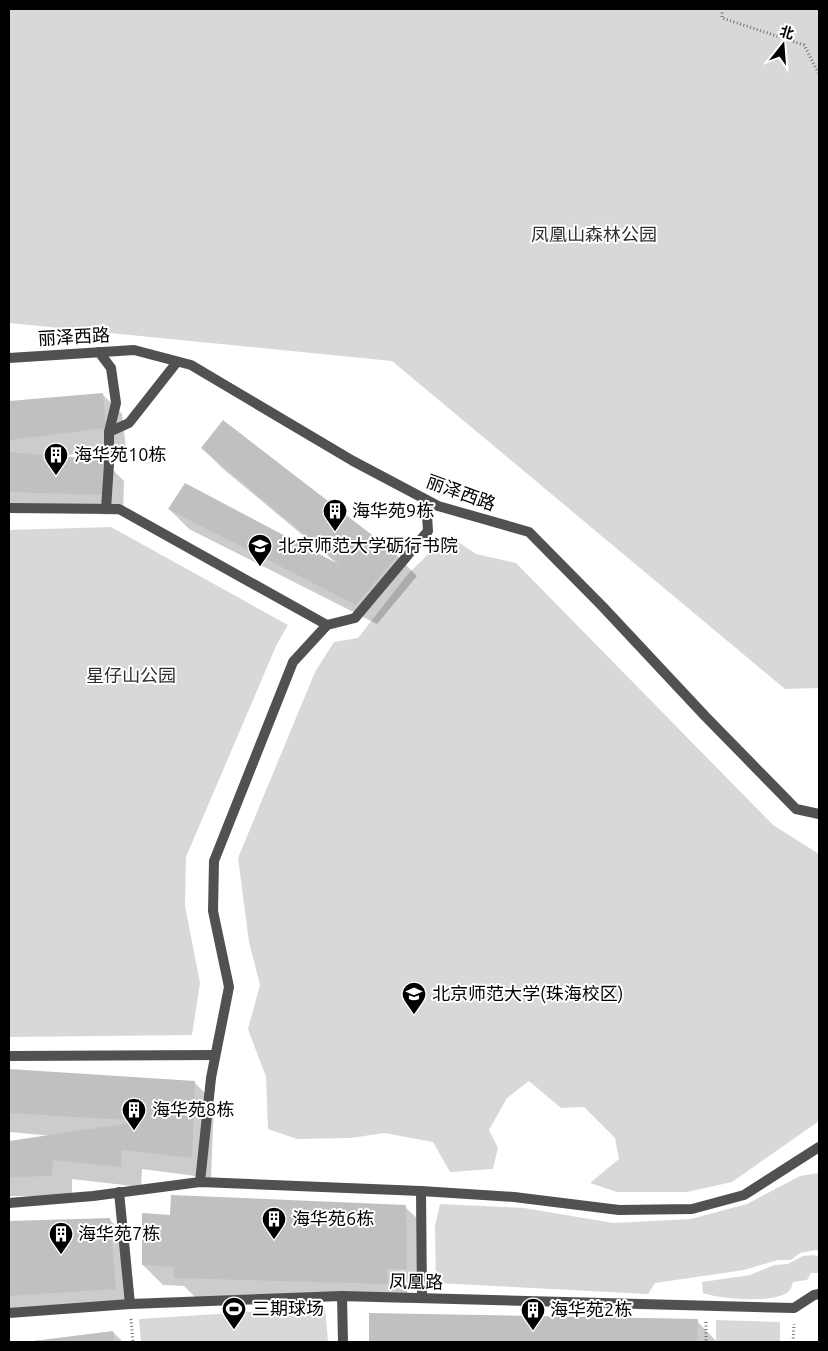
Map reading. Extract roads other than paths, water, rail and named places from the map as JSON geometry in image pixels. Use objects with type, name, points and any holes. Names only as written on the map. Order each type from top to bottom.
[{"type":"street","name":"丽泽西路","points":[[9,358],[134,350],[191,366],[353,461],[438,506],[529,532],[796,809],[819,814]]},
{"type":"street","points":[[99,352],[112,368],[116,403],[108,432],[110,464],[106,509]]},
{"type":"street","points":[[108,432],[129,423],[176,362]]},
{"type":"street","points":[[200,1182],[211,1078],[229,987],[213,911],[214,861],[293,662],[327,624],[354,618],[428,531],[426,500]]},
{"type":"street","points":[[9,508],[119,509],[327,624]]},
{"type":"street","points":[[9,1056],[215,1055]]},
{"type":"street","points":[[9,1203],[200,1182],[421,1191],[514,1197],[619,1210],[692,1208],[744,1195],[819,1147]]},
{"type":"street","points":[[421,1191],[422,1298]]},
{"type":"street","points":[[119,1192],[130,1304]]},
{"type":"street","name":"凤凰路","points":[[9,1313],[130,1304],[342,1296],[794,1308],[814,1295],[819,1294]]},
{"type":"street","points":[[342,1296],[343,1342]]},
{"type":"place","name":"海华苑10栋","points":[[56,476]]},
{"type":"place","name":"海华苑9栋","points":[[335,532]]},
{"type":"place","name":"北京师范大学砺行书院","points":[[260,567]]},
{"type":"place","name":"北京师范大学(珠海校区)","points":[[414,1015]]},
{"type":"place","name":"海华苑8栋","points":[[134,1131]]},
{"type":"place","name":"海华苑6栋","points":[[274,1240]]},
{"type":"place","name":"海华苑7栋","points":[[61,1255]]},
{"type":"place","name":"三期球场","points":[[234,1330]]},
{"type":"place","name":"海华苑2栋","points":[[533,1331]]},
{"type":"park label","name":"凤凰山森林公园","points":[[594,235]]},
{"type":"park label","name":"星仔山公园","points":[[131,676]]}]
